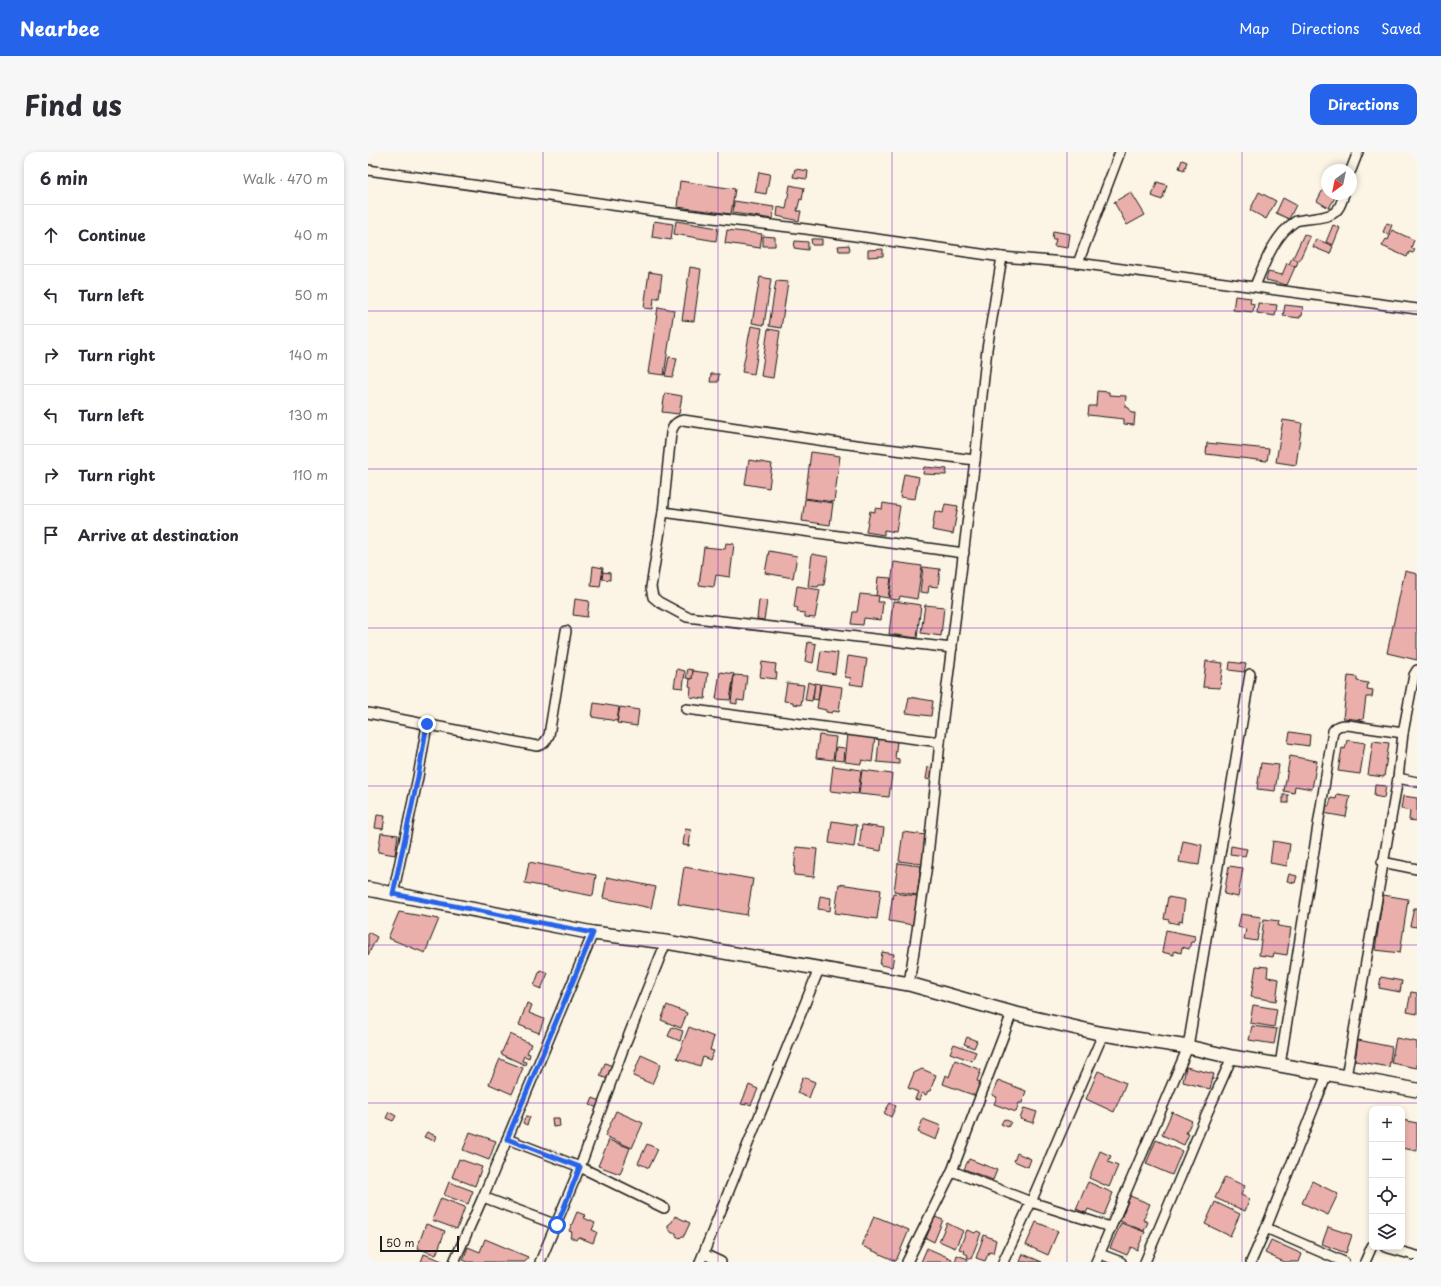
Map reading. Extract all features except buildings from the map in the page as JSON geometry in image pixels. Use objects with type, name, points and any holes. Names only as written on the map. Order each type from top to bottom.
[{"type":"street","points":[[1078,263],[1120,152]]},
{"type":"street","points":[[1353,164],[1358,152]]},
{"type":"street","points":[[368,170],[654,211],[806,229],[1002,257],[1078,263],[1417,309]]},
{"type":"street","points":[[1255,286],[1266,259],[1284,232],[1292,224],[1296,221],[1328,216],[1335,213],[1340,207],[1342,200]]},
{"type":"street","points":[[909,984],[927,864],[940,742],[964,553],[987,349],[1002,257]]},
{"type":"street","points":[[952,648],[687,617],[659,602],[654,597],[650,587],[663,512],[671,433],[673,427],[678,421],[682,420],[832,442],[975,460]]},
{"type":"street","points":[[663,512],[964,553]]},
{"type":"street","points":[[368,713],[537,746],[542,745],[550,735],[566,631]]},
{"type":"street","points":[[1346,1077],[1382,862],[1398,778],[1403,733],[1412,709],[1414,675],[1417,670]]},
{"type":"street","points":[[1121,1262],[1098,1258],[1188,1047],[1250,674]]},
{"type":"street","points":[[686,709],[940,742]]},
{"type":"street","points":[[393,894],[418,777],[427,724]]},
{"type":"street","points":[[1280,1065],[1333,731],[1340,725],[1348,725],[1403,733]]},
{"type":"street","points":[[1398,778],[1417,782]]},
{"type":"street","points":[[1382,862],[1417,869]]},
{"type":"street","points":[[368,889],[593,933],[666,942],[909,984],[1012,1013],[1103,1034],[1188,1047],[1232,1057],[1417,1090]]},
{"type":"street","points":[[454,1262],[483,1197],[593,933]]},
{"type":"street","points":[[540,1262],[557,1225],[580,1167],[622,1052],[666,942]]},
{"type":"street","points":[[721,1262],[702,1258],[819,969]]},
{"type":"street","points":[[907,1262],[952,1171],[1012,1013]]},
{"type":"street","points":[[1002,1262],[1031,1202],[1103,1034]]},
{"type":"street","points":[[1145,1262],[1232,1057]]},
{"type":"street","points":[[1251,1262],[1327,1074]]},
{"type":"street","points":[[507,1139],[580,1167],[664,1208]]},
{"type":"street","points":[[952,1171],[1031,1202],[1110,1227]]},
{"type":"street","points":[[483,1197],[557,1225]]},
{"type":"street","points":[[1266,1228],[1344,1262]]},
{"type":"street","points":[[1365,1262],[1370,1250]]},
{"type":"street","points":[[1396,1250],[1417,1256]]},
{"type":"route","points":[[427,724],[418,777],[393,894],[593,933],[507,1139],[580,1167],[557,1225]]}]
